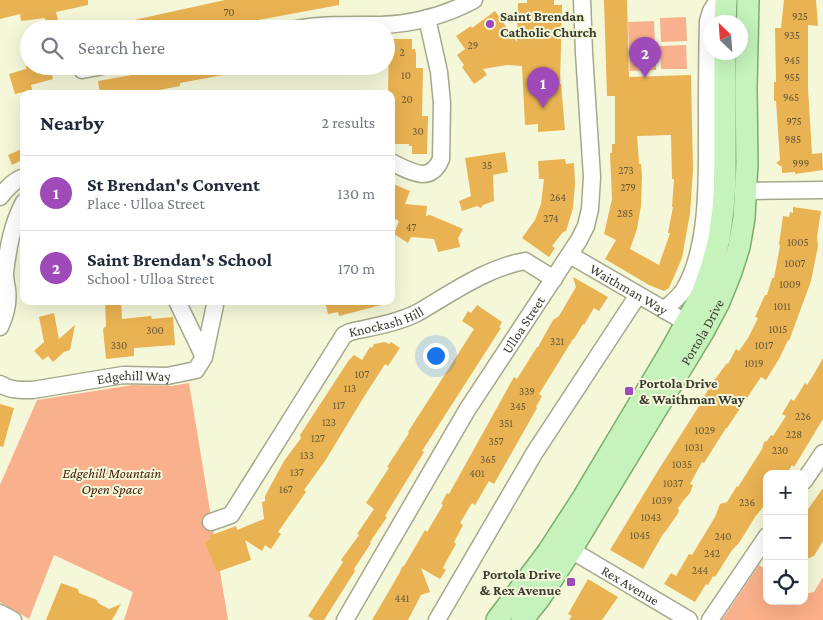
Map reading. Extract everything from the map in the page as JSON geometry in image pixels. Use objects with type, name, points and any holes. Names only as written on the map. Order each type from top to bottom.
[{"type":"main road","points":[[725,15],[726,0]]},
{"type":"main road","name":"Portola Drive","points":[[522,620],[571,550],[703,332],[719,302],[731,272],[739,247],[746,191],[748,0]]},
{"type":"main road","name":"Portola Drive","points":[[497,620],[566,525],[687,323],[702,294],[719,239],[725,182],[725,60]]},
{"type":"street","points":[[395,23],[427,18],[474,0]]},
{"type":"street","name":"Ulloa Street","points":[[345,620],[467,410],[570,256],[586,226],[593,193],[582,0]]},
{"type":"street","points":[[664,310],[686,288],[696,261],[702,235],[707,182],[708,21],[718,0]]},
{"type":"street","points":[[395,164],[414,173],[422,174],[430,172],[437,167],[440,159],[442,112],[440,72],[427,18]]},
{"type":"street","points":[[0,197],[7,188],[20,178]]},
{"type":"street","points":[[746,191],[823,190]]},
{"type":"street","points":[[0,327],[6,314],[7,291],[5,275],[9,244],[16,217],[20,210]]},
{"type":"street","name":"Waithman Way","points":[[570,256],[687,323]]},
{"type":"street","name":"Knockash Hill","points":[[212,522],[231,515],[344,336],[350,332],[415,313],[468,283],[516,262],[525,261],[554,279]]},
{"type":"street","points":[[437,620],[535,452],[638,295]]},
{"type":"street","points":[[179,305],[204,357]]},
{"type":"street","points":[[204,357],[215,305]]},
{"type":"street","name":"Edgehill Way","points":[[0,384],[6,388],[33,390],[123,375],[166,376],[196,370],[204,357]]},
{"type":"street","points":[[808,475],[823,453]]},
{"type":"street","points":[[710,620],[763,542]]},
{"type":"street","name":"Rex Avenue","points":[[571,550],[690,620]]},
{"type":"street","points":[[0,613],[13,620]]},
{"type":"green space","points":[[686,17],[687,41],[661,42],[660,18]]},
{"type":"green space","points":[[654,21],[656,70],[630,71],[628,22]]},
{"type":"green space","points":[[686,45],[687,69],[661,69],[660,46]]},
{"type":"green space","name":"Edgehill Mountain Open Space","points":[[189,383],[228,620],[124,620],[133,592],[54,555],[29,619],[0,602],[0,485],[37,400],[133,385],[171,386]]},
{"type":"green space","points":[[759,565],[763,568],[763,605],[808,605],[823,620],[722,620]]},
{"type":"shaded area","points":[[823,577],[823,620],[739,620],[763,584],[763,605],[808,605],[808,593],[814,592]]},
{"type":"building","points":[[0,0],[88,0],[88,5],[56,12],[58,20],[45,20],[45,18],[21,20],[20,14],[0,19]]},
{"type":"building","points":[[225,0],[339,0],[339,5],[258,20],[134,20]]},
{"type":"building","points":[[527,0],[554,0],[554,5],[562,5],[560,84],[565,130],[538,132],[538,124],[525,125],[522,66],[507,65],[483,69],[487,75],[474,84],[462,67],[464,65],[457,55],[465,49],[456,36],[471,26],[472,28],[495,11],[517,42],[518,3],[527,3]]},
{"type":"building","points":[[604,0],[627,0],[629,77],[691,75],[693,170],[690,213],[682,258],[669,288],[664,291],[649,285],[605,259],[616,240],[604,234],[612,199],[610,153],[612,153],[612,144],[615,144],[615,96],[607,96]],"holes":[[[671,135],[672,179],[674,179],[673,207],[668,233],[670,233],[659,265],[630,249],[637,229],[641,206],[642,176],[637,136]]]},
{"type":"building","points":[[784,0],[816,0],[818,26],[808,25],[808,88],[812,154],[822,153],[823,170],[795,174],[795,172],[782,173],[782,167],[776,163],[780,160],[776,101],[774,101],[774,82],[776,82],[775,28],[781,28]]},
{"type":"building","points":[[395,39],[412,39],[412,49],[415,49],[416,54],[416,68],[423,68],[422,116],[428,116],[427,154],[412,154],[412,146],[409,146],[409,144],[395,144],[395,90],[388,90],[388,75],[395,75]]},
{"type":"building","points":[[20,71],[20,75],[52,75],[53,79],[31,85],[32,90],[20,90],[20,93],[15,94],[9,74]]},
{"type":"building","points":[[132,75],[223,75],[180,83],[180,86],[160,90],[99,90],[98,81]]},
{"type":"building","points":[[20,150],[20,161],[12,165],[8,155]]},
{"type":"building","points":[[505,152],[508,172],[493,175],[494,201],[483,205],[481,208],[477,206],[462,211],[459,201],[471,196],[465,158]]},
{"type":"building","points":[[565,159],[566,164],[574,163],[573,208],[566,231],[563,232],[552,246],[555,248],[549,257],[522,238],[535,220],[541,204],[544,179],[539,179],[538,161]]},
{"type":"building","points":[[395,185],[410,191],[405,204],[427,206],[426,216],[430,215],[463,229],[458,238],[460,247],[438,252],[434,239],[411,237],[408,243],[395,235],[399,221],[395,219]]},
{"type":"building","points":[[793,207],[821,211],[817,237],[818,246],[811,281],[789,341],[766,380],[761,377],[704,463],[702,462],[690,484],[693,485],[690,493],[678,508],[677,515],[663,534],[643,569],[610,550],[713,382],[728,364],[736,349],[739,351],[748,338],[758,318],[755,317],[765,295],[767,295],[772,278],[774,278],[783,216],[789,217],[790,212],[793,213]]},
{"type":"building","points":[[573,277],[608,297],[599,311],[594,308],[539,394],[542,396],[537,408],[494,484],[489,481],[475,505],[472,503],[460,523],[463,525],[454,542],[456,544],[443,568],[446,570],[440,579],[421,568],[430,592],[421,595],[408,620],[372,620],[402,567],[425,530],[427,532],[443,505],[441,504],[447,493],[449,494],[514,377],[517,379],[553,320],[559,316],[576,287]]},
{"type":"building","points":[[105,305],[121,305],[122,319],[151,316],[152,319],[173,317],[175,345],[134,348],[134,356],[106,359],[103,329],[106,326]]},
{"type":"building","points":[[326,305],[381,305],[339,316],[338,312],[328,314]]},
{"type":"building","points":[[477,305],[502,322],[499,327],[501,328],[422,451],[424,452],[385,516],[387,517],[324,620],[314,620],[308,616],[374,509],[366,503],[389,468],[387,467],[408,432],[474,329],[462,321],[468,311],[471,313]]},
{"type":"building","points":[[54,313],[59,339],[75,325],[70,350],[64,352],[53,362],[48,356],[43,360],[34,351],[44,342],[39,317]]},
{"type":"building","points":[[385,342],[389,344],[391,342],[400,348],[388,366],[385,364],[325,461],[304,490],[306,492],[278,532],[281,534],[271,549],[265,545],[262,551],[245,540],[251,560],[217,572],[205,542],[211,539],[209,536],[236,526],[237,530],[264,519],[262,502],[265,501],[265,496],[284,461],[301,438],[300,435],[349,360],[354,355],[362,360],[370,347],[372,348],[374,344]]},
{"type":"building","points":[[823,358],[823,419],[794,467],[792,465],[789,470],[763,470],[763,507],[715,577],[713,576],[708,585],[706,584],[695,602],[664,584],[671,573],[676,576],[689,554],[692,555],[715,517],[720,504],[727,502],[738,487],[762,449],[764,442],[771,435],[773,436],[786,416],[782,414],[791,399],[794,401],[805,383],[807,385]]},
{"type":"building","points":[[0,404],[14,408],[3,447],[0,446]]},
{"type":"building","points":[[823,488],[823,541],[814,556],[808,558],[808,515],[808,509]]},
{"type":"building","points":[[588,579],[618,597],[602,620],[569,620],[572,616],[568,614]]},
{"type":"building","points":[[61,583],[78,589],[79,593],[97,600],[98,603],[109,609],[121,604],[112,620],[46,620]]},
{"type":"place","name":"Saint Brendan Catholic Church","points":[[490,24]]},
{"type":"place","name":"Saint Brendan's School","points":[[645,78]]},
{"type":"place","name":"St Brendan's Convent","points":[[543,108]]},
{"type":"place","name":"Portola Drive & Waithman Way","points":[[629,391]]},
{"type":"place","name":"Portola Drive & Rex Avenue","points":[[571,582]]}]
